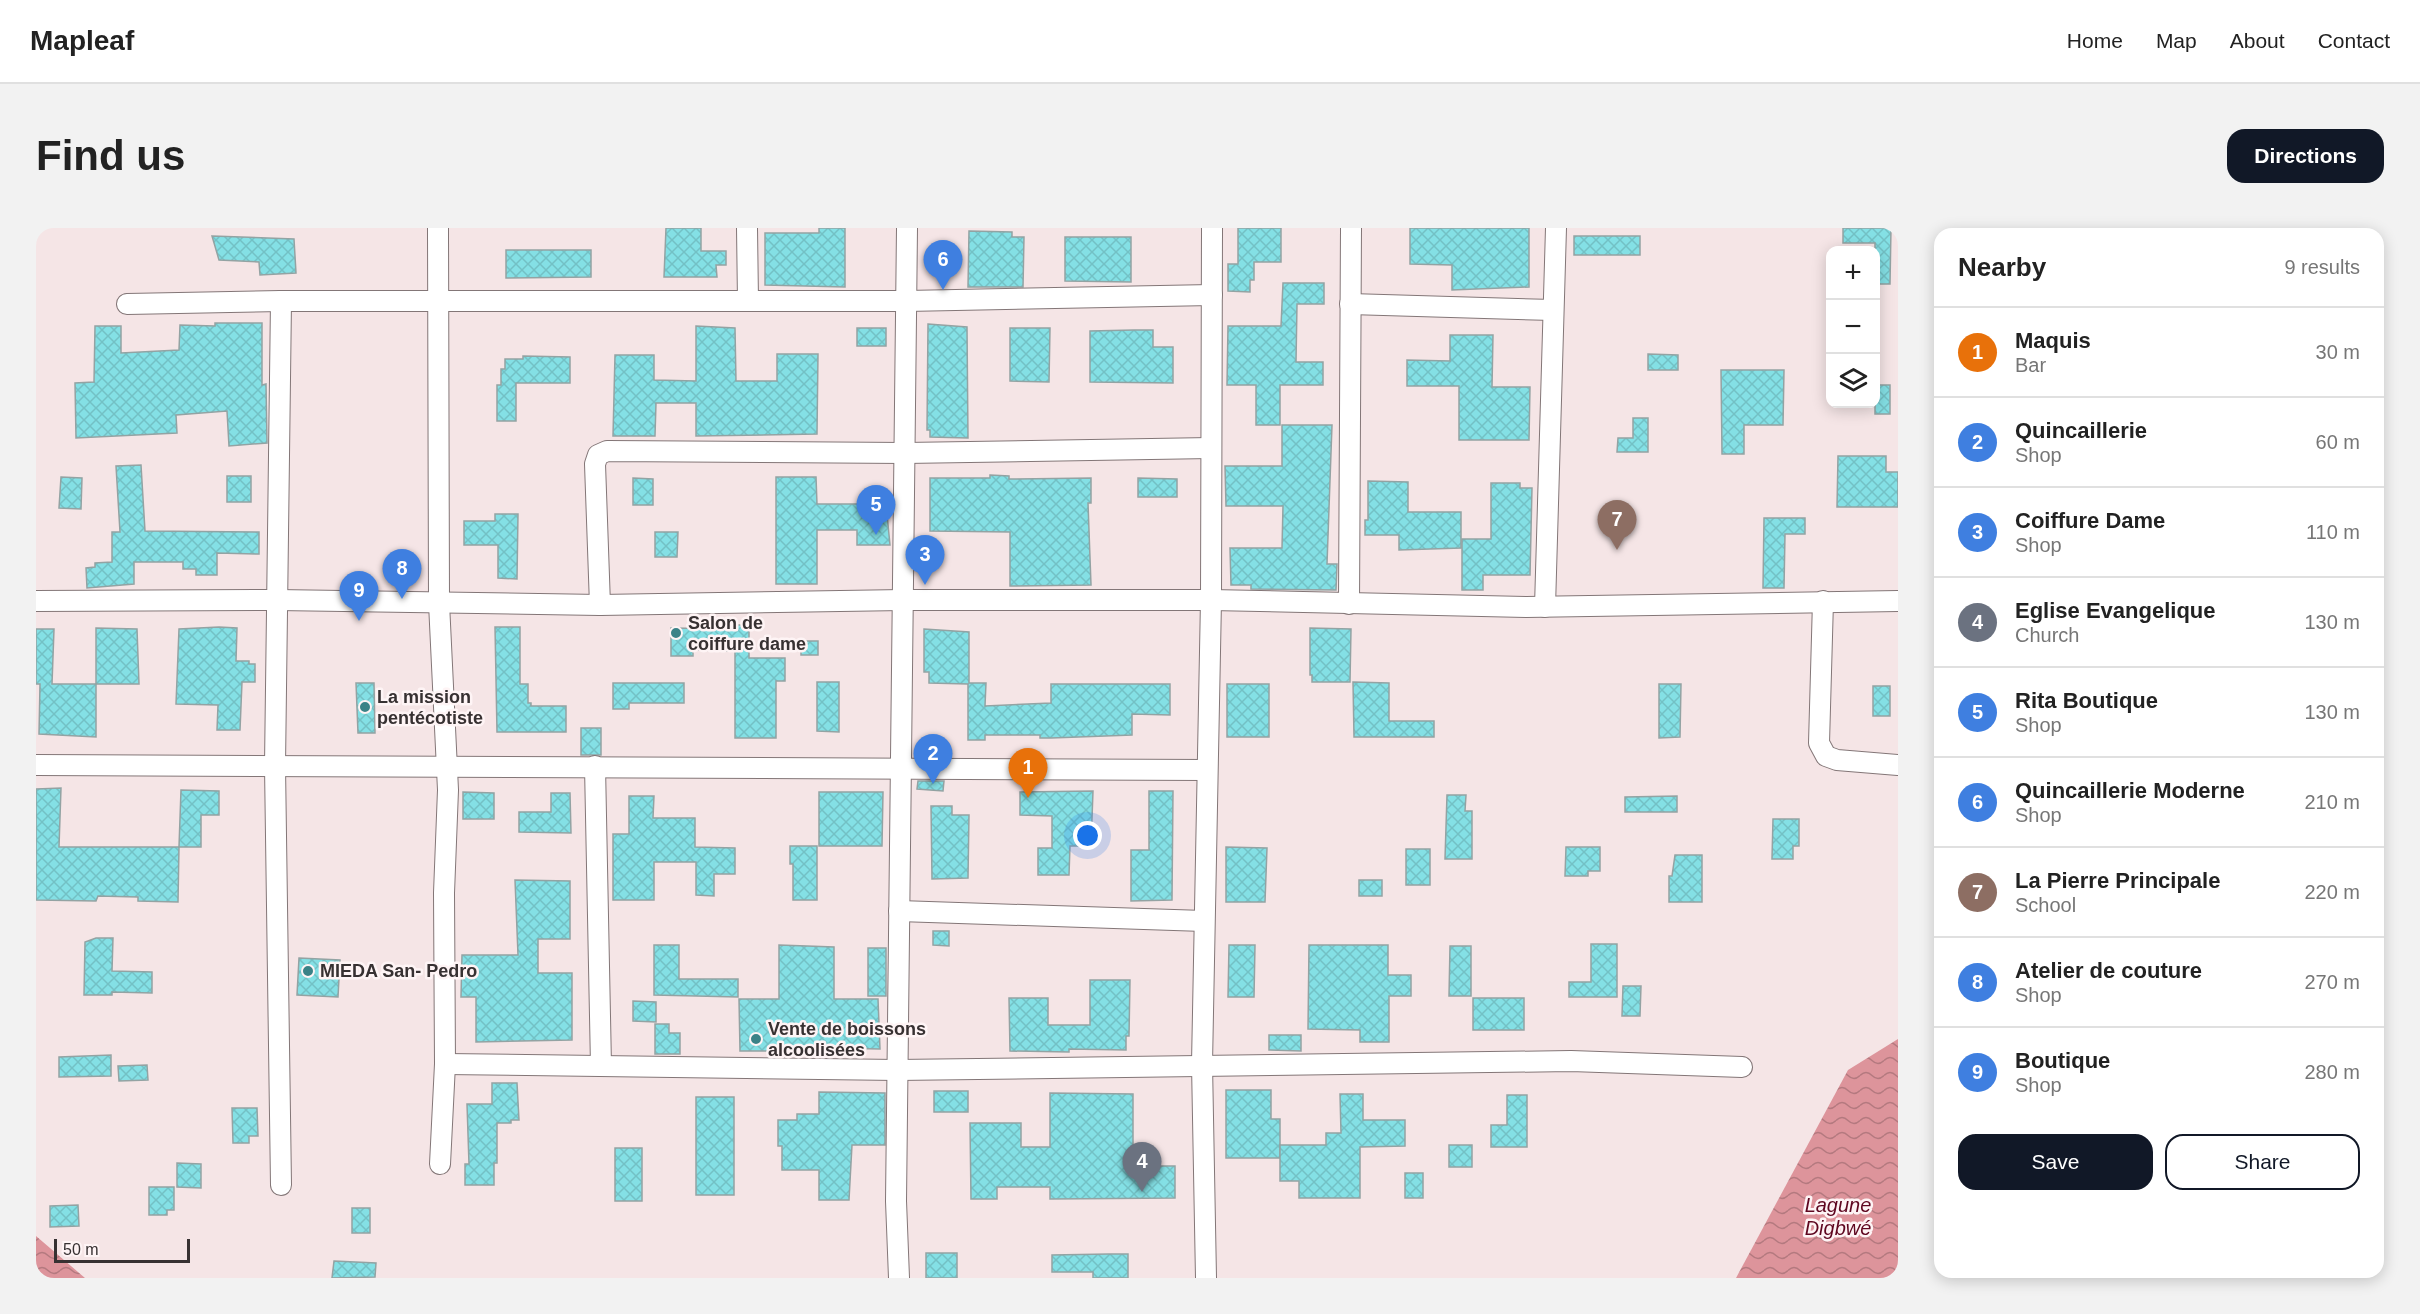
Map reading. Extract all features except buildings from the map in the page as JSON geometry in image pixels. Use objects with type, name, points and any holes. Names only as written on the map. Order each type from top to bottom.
[{"type":"street","points":[[438,228],[440,603],[447,766],[444,893],[445,1064],[440,1164]]},
{"type":"street","points":[[747,228],[748,301]]},
{"type":"street","points":[[899,1278],[896,1201],[907,228]]},
{"type":"street","points":[[1206,1278],[1202,1064],[1211,600],[1212,228]]},
{"type":"street","points":[[1349,604],[1351,228]]},
{"type":"street","points":[[1545,607],[1556,228]]},
{"type":"street","points":[[127,304],[281,301],[906,301],[1212,295]]},
{"type":"street","points":[[281,301],[275,766],[281,1185]]},
{"type":"street","points":[[1350,304],[1553,310]]},
{"type":"street","points":[[600,605],[595,464],[598,454],[607,451],[905,453],[1211,448]]},
{"type":"street","points":[[36,602],[277,600],[600,605],[903,600],[1211,600],[1545,607],[1823,600],[1898,601]]},
{"type":"street","points":[[1823,600],[1819,743],[1826,756],[1837,760],[1898,765]]},
{"type":"street","points":[[36,765],[1207,770]]},
{"type":"street","points":[[595,766],[601,1066]]},
{"type":"street","points":[[899,911],[1204,921]]},
{"type":"street","points":[[445,1064],[897,1070],[1202,1064],[1571,1061],[1743,1067]]},
{"type":"water","name":"Lagune Digbwé","points":[[1898,1039],[1898,1278],[1736,1278],[1848,1070]]},
{"type":"water","points":[[36,1236],[85,1278],[36,1278]]},
{"type":"place","name":"Quincaillerie Moderne","points":[[943,290]]},
{"type":"place","name":"Rita Boutique","points":[[876,535]]},
{"type":"place","name":"La Pierre Principale","points":[[1617,550]]},
{"type":"place","name":"Coiffure Dame","points":[[925,585]]},
{"type":"place","name":"Atelier de couture","points":[[402,599]]},
{"type":"place","name":"Boutique","points":[[359,621]]},
{"type":"place","name":"Salon de coiffure dame","points":[[676,633]]},
{"type":"place","name":"La mission pentécotiste","points":[[365,707]]},
{"type":"place","name":"Quincaillerie","points":[[933,784]]},
{"type":"place","name":"Maquis","points":[[1028,798]]},
{"type":"place","name":"MIEDA San- Pedro","points":[[308,971]]},
{"type":"place","name":"Vente de boissons alcoolisées","points":[[756,1039]]},
{"type":"place","name":"Eglise Evangelique","points":[[1142,1192]]}]
